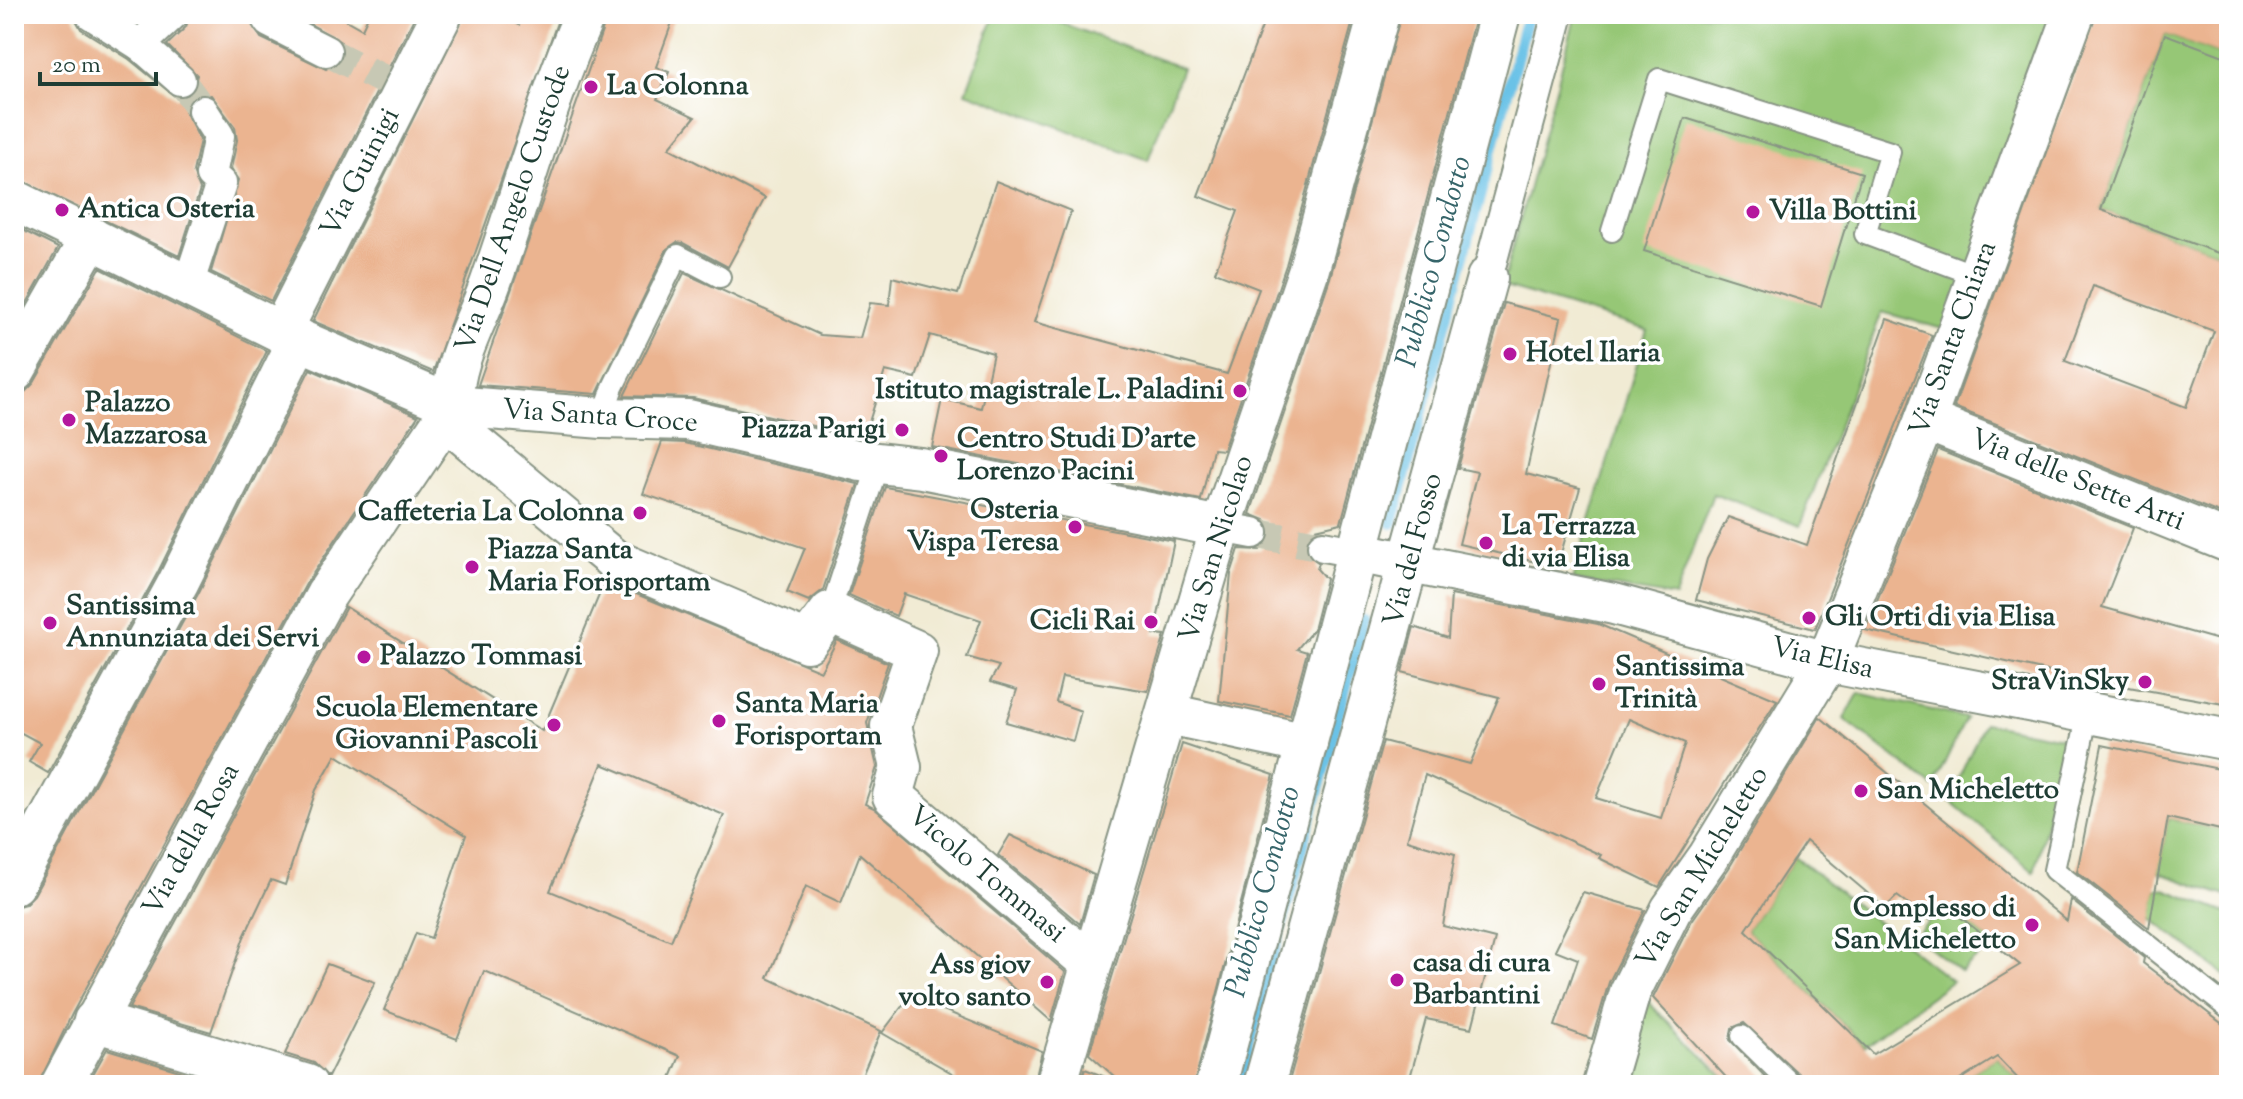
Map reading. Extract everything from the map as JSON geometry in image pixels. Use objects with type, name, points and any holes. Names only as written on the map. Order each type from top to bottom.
[{"type":"street","points":[[91,14],[140,45],[180,80]]},
{"type":"street","points":[[140,45],[173,14]]},
{"type":"street","name":"Via Guinigi","points":[[14,884],[178,583],[398,87],[442,14]]},
{"type":"street","name":"Via Dell Angelo Custode","points":[[449,413],[458,365],[491,284],[572,42],[585,14]]},
{"type":"street","name":"Via San Nicolao","points":[[1069,1082],[1090,963],[1168,714],[1237,530],[1379,14]]},
{"type":"street","name":"Via del Fosso","points":[[1216,1085],[1307,744],[1340,549],[1500,14]]},
{"type":"street","name":"Via del Fosso","points":[[1264,1085],[1411,561],[1558,14]]},
{"type":"street","name":"Via Santa Chiara","points":[[1827,662],[1925,420],[2074,14]]},
{"type":"street","points":[[269,17],[326,51]]},
{"type":"street","points":[[188,285],[221,184],[211,175],[219,136],[203,111]]},
{"type":"street","name":"Via Santa Croce","points":[[14,200],[449,413],[688,420],[861,461],[1237,530]]},
{"type":"street","points":[[14,372],[91,237]]},
{"type":"street","points":[[449,413],[614,560],[807,642],[830,612]]},
{"type":"street","name":"Via della Rosa","points":[[61,1085],[326,595],[449,413]]},
{"type":"street","name":"Via delle Sette Arti","points":[[1925,420],[2229,542]]},
{"type":"street","name":"Via Elisa","points":[[1340,549],[1614,604],[1827,662],[2229,740]]},
{"type":"street","name":"Vicolo Tommasi","points":[[830,612],[917,651],[891,726],[901,767],[893,796],[1090,963]]},
{"type":"street","name":"Via San Micheletto","points":[[1603,1085],[1630,992],[1671,910],[1709,856],[1827,662]]},
{"type":"street","points":[[1168,714],[1307,744]]},
{"type":"street","points":[[94,1021],[307,1085]]},
{"type":"lane","points":[[1612,231],[1659,79],[1890,152],[1865,234],[1978,276]]},
{"type":"lane","points":[[602,418],[613,387],[678,255],[720,277]]},
{"type":"lane","points":[[830,612],[879,462]]},
{"type":"lane","points":[[2088,713],[2054,870],[2229,1009]]},
{"type":"lane","points":[[1742,1036],[1792,1085]]},
{"type":"green space","points":[[995,14],[1037,14],[1182,68],[1148,160],[966,92]]},
{"type":"green space","name":"Villa Bottini","points":[[1576,14],[2064,14],[1950,331],[1882,312],[1800,526],[1713,494],[1675,597],[1572,580],[1647,330],[1502,286]]},
{"type":"green space","points":[[2165,34],[2229,58],[2229,257],[2101,210]]},
{"type":"green space","points":[[1859,693],[1966,718],[1933,787],[1844,719]]},
{"type":"green space","points":[[1984,723],[2067,739],[2034,872],[1949,800]]},
{"type":"green space","points":[[2168,818],[2229,832],[2229,897],[2158,872]]},
{"type":"green space","points":[[1795,857],[1952,981],[1864,1045],[1746,930]]},
{"type":"green space","points":[[2162,888],[2229,914],[2229,978],[2150,918],[2155,890]]},
{"type":"green space","points":[[1944,904],[1993,943],[1961,972],[1915,936]]},
{"type":"green space","points":[[1643,997],[1732,1085],[1610,1085]]},
{"type":"green space","points":[[1997,1057],[2024,1085],[1952,1085]]},
{"type":"building","points":[[14,14],[73,14],[81,29],[129,59],[177,98],[193,92],[197,75],[167,45],[186,27],[190,14],[246,14],[261,38],[326,69],[342,60],[341,42],[293,14],[335,14],[362,29],[369,14],[416,14],[271,301],[211,272],[238,180],[231,169],[237,140],[235,127],[211,95],[194,96],[185,111],[200,140],[193,172],[200,190],[179,256],[14,177]]},
{"type":"building","points":[[465,14],[499,14],[519,25],[525,14],[560,14],[433,372],[313,321]]},
{"type":"building","points":[[608,14],[675,14],[656,67],[669,72],[657,99],[695,117],[669,148],[765,198],[728,267],[683,243],[677,242],[667,249],[597,394],[478,385]]},
{"type":"building","points":[[1267,14],[1355,14],[1286,265],[1223,450],[1213,449],[1201,500],[932,447],[942,399],[981,408],[993,353],[930,335],[916,378],[885,371],[864,438],[693,398],[624,396],[684,273],[820,335],[860,338],[870,303],[889,305],[892,277],[958,294],[996,181],[1071,211],[1034,322],[1227,374],[1259,289],[1215,272],[1238,211],[1198,196]]},
{"type":"building","points":[[1401,14],[1476,14],[1341,523],[1316,529],[1306,542],[1306,553],[1319,563],[1317,569],[1326,579],[1313,630],[1297,649],[1307,652],[1290,715],[1219,701],[1231,574],[1239,549],[1260,550],[1270,537],[1265,520],[1250,514],[1330,278]]},
{"type":"building","points":[[2096,14],[2229,14],[2229,58],[2165,34],[2101,210],[2229,257],[2229,517],[1954,407]],"holes":[[[2093,286],[2214,331],[2186,407],[2065,361]]]},
{"type":"building","name":"Villa Bottini","points":[[1685,118],[1862,173],[1821,306],[1644,251]]},
{"type":"building","points":[[14,226],[58,248],[14,326]]},
{"type":"building","name":"Palazzo Mazzarosa","points":[[100,268],[267,351],[158,572],[48,773],[29,762],[40,743],[14,729],[14,395],[25,392],[34,383]]},
{"type":"building","points":[[1504,303],[1561,318],[1526,474],[1580,488],[1557,567],[1459,544],[1477,472],[1458,468]]},
{"type":"building","points":[[1887,319],[1932,335],[1815,629],[1696,600],[1707,559],[1728,517],[1807,545]]},
{"type":"building","points":[[310,369],[418,416],[306,584],[72,1014],[38,1085],[14,1085],[14,907],[25,904],[34,895],[198,594]]},
{"type":"building","points":[[662,442],[685,443],[858,484],[823,590],[809,601],[787,592],[805,548],[643,494]]},
{"type":"building","points":[[1938,450],[2133,528],[2102,607],[2229,643],[2229,705],[2073,677],[1865,630]]},
{"type":"building","points":[[885,487],[1174,541],[1154,634],[1165,635],[1148,691],[1062,677],[1056,702],[1081,711],[1073,741],[1006,722],[1017,690],[990,682],[999,666],[967,657],[981,620],[904,594],[896,616],[849,595]]},
{"type":"building","points":[[605,581],[821,671],[837,640],[888,663],[867,723],[877,767],[865,804],[874,808],[1065,972],[1051,1021],[860,854],[841,903],[806,886],[768,978],[881,1031],[858,1085],[668,1085],[680,1056],[484,971],[457,1039],[384,1010],[416,933],[431,938],[466,835],[336,755],[316,790],[285,885],[271,880],[244,937],[211,1032],[129,1008],[346,607],[542,731]],"holes":[[[602,764],[724,815],[671,941],[550,891]]]},
{"type":"building","points":[[1451,595],[1598,624],[1777,700],[1659,887],[1599,858],[1601,855],[1425,775],[1407,840],[1455,854],[1443,926],[1495,939],[1472,1028],[1426,1019],[1408,1085],[1288,1085],[1383,741],[1470,764],[1499,697],[1402,672],[1414,627],[1448,638]],"holes":[[[1629,719],[1685,743],[1661,818],[1596,798]]]},
{"type":"building","name":"Complesso di San Micheletto","points":[[1820,717],[2067,921],[2071,900],[2144,958],[2143,963],[2229,1029],[2229,1085],[2024,1085],[1997,1057],[1952,1085],[1805,1085],[1801,1076],[1744,1023],[1732,1028],[1730,1040],[1773,1085],[1733,1085],[1653,998],[1691,922],[1729,868]],"holes":[[[1806,841],[1885,908],[1897,896],[1930,920],[1944,904],[2020,965],[1873,1054],[1746,930]]]},
{"type":"building","points":[[1182,744],[1274,775],[1194,1085],[1124,1085],[1089,1054]]},
{"type":"building","points":[[2102,745],[2229,771],[2229,832],[2168,818],[2149,928],[2077,872]]},
{"type":"building","points":[[1010,835],[1094,875],[1080,924],[998,855]]},
{"type":"building","points":[[1583,892],[1645,910],[1609,982],[1592,1039],[1555,1026],[1578,959],[1555,950]]},
{"type":"building","points":[[327,964],[375,982],[328,1077],[314,1063],[285,1054]]},
{"type":"building","points":[[913,992],[929,1004],[1042,1051],[1034,1085],[954,1085],[957,1076],[882,1033]]},
{"type":"building","points":[[107,1049],[196,1076],[193,1085],[87,1085]]},
{"type":"building","points":[[1085,1069],[1123,1084],[1123,1085],[1080,1085]]},
{"type":"waterway","name":"Pubblico Condotto","points":[[1392,523],[1528,14]]},
{"type":"waterway","name":"Pubblico Condotto","points":[[1238,1085],[1364,620]]},
{"type":"tunnel","points":[[326,51],[394,85]]},
{"type":"tunnel","points":[[180,80],[203,111]]},
{"type":"tunnel","points":[[1253,533],[1323,546]]},
{"type":"place","name":"La Colonna","points":[[591,87]]},
{"type":"place","name":"Antica Osteria","points":[[62,210]]},
{"type":"place","name":"Villa Bottini","points":[[1753,212]]},
{"type":"place","name":"Hotel Ilaria","points":[[1510,354]]},
{"type":"place","name":"Istituto magistrale L. Paladini","points":[[1240,391]]},
{"type":"place","name":"Palazzo Mazzarosa","points":[[69,420]]},
{"type":"place","name":"Piazza Parigi","points":[[902,430]]},
{"type":"place","name":"Centro Studi D'arte Lorenzo Pacini","points":[[941,456]]},
{"type":"place","name":"Caffeteria La Colonna","points":[[640,513]]},
{"type":"place","name":"Osteria Vispa Teresa","points":[[1075,527]]},
{"type":"place","name":"La Terrazza di via Elisa","points":[[1486,543]]},
{"type":"place","name":"Piazza Santa Maria Forisportam","points":[[472,567]]},
{"type":"place","name":"Gli Orti di via Elisa","points":[[1809,618]]},
{"type":"place","name":"Cicli Rai","points":[[1151,622]]},
{"type":"place","name":"Santissima Annunziata dei Servi","points":[[50,623]]},
{"type":"place","name":"Palazzo Tommasi","points":[[364,657]]},
{"type":"place","name":"StraVinSky","points":[[2145,682]]},
{"type":"place","name":"Santissima Trinità","points":[[1599,684]]},
{"type":"place","name":"Santa Maria Forisportam","points":[[719,721]]},
{"type":"place","name":"Scuola Elementare Giovanni Pascoli","points":[[554,725]]},
{"type":"place","name":"San Micheletto","points":[[1861,791]]},
{"type":"place","name":"Complesso di San Micheletto","points":[[2032,925]]},
{"type":"place","name":"casa di cura Barbantini","points":[[1397,980]]},
{"type":"place","name":"Ass giov volto santo","points":[[1047,982]]}]
